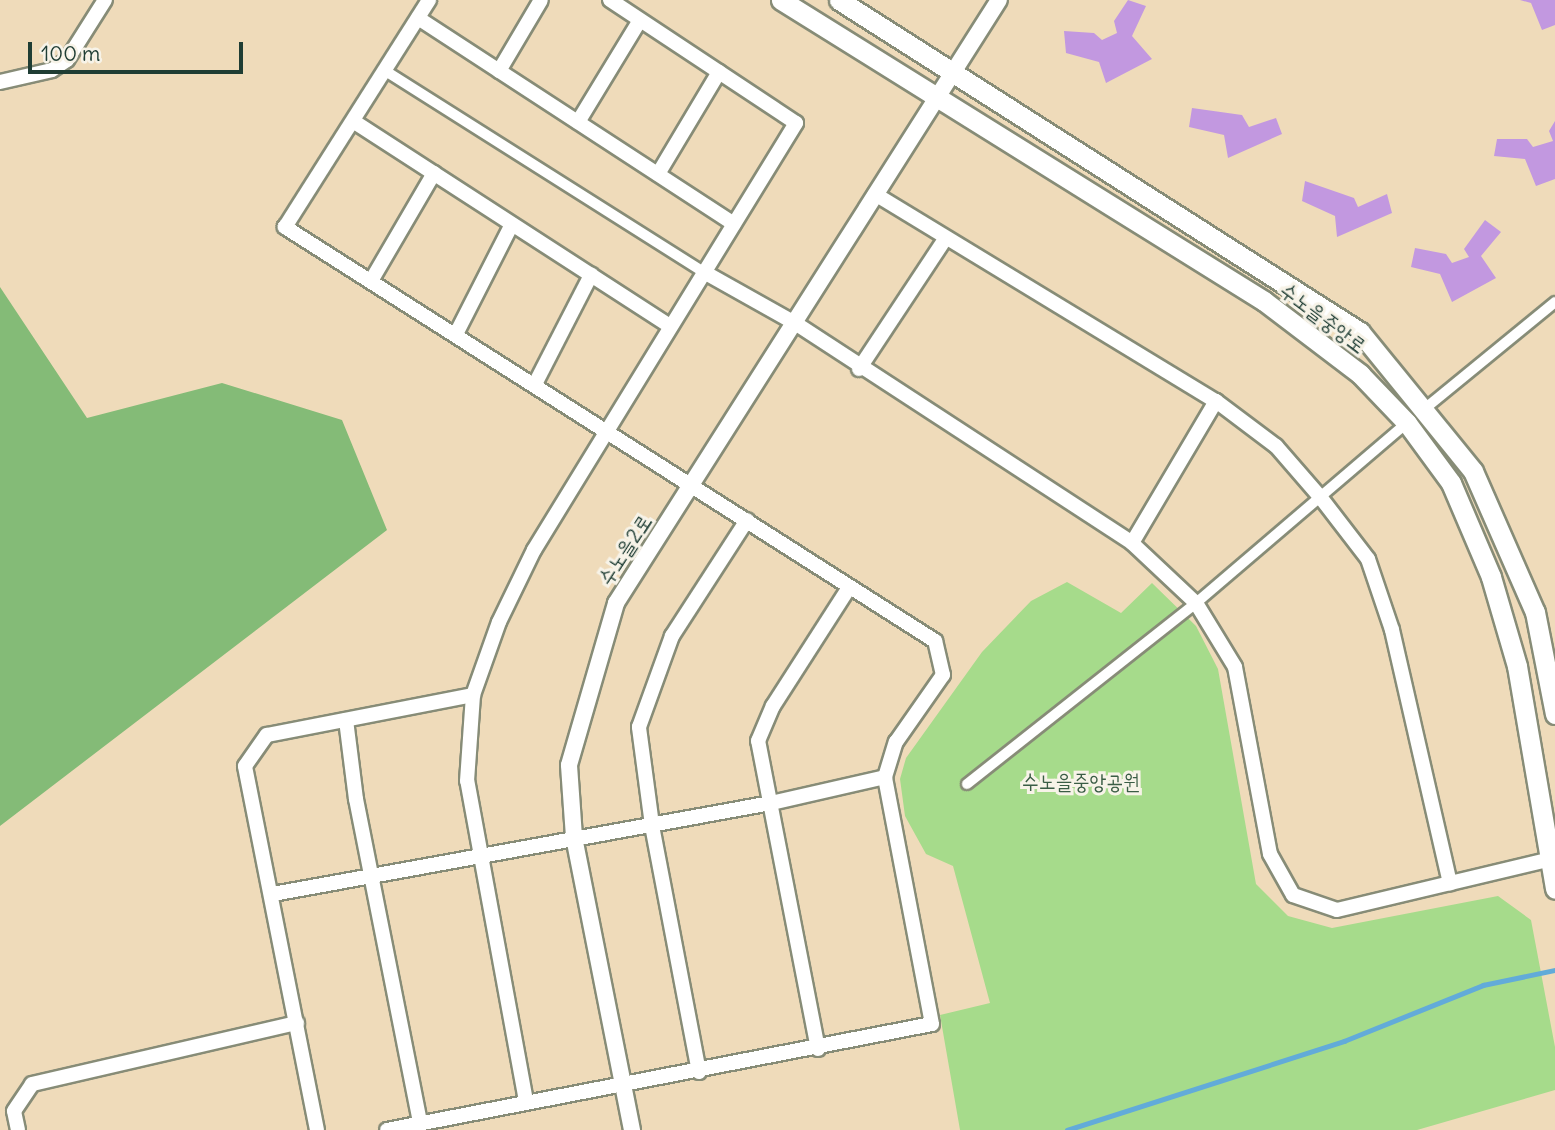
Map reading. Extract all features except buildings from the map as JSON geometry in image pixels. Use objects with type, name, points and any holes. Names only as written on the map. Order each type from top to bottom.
[{"type":"main road","name":"수노을중앙로","points":[[781,0],[933,98],[1264,302],[1360,374],[1407,423],[1451,483],[1491,577],[1517,666],[1552,858],[1555,889]]},
{"type":"main road","name":"수노을중앙로","points":[[839,0],[1360,332],[1426,409],[1473,471],[1535,612],[1555,714]]},
{"type":"street","points":[[0,82],[52,70],[67,60],[106,0]]},
{"type":"street","points":[[387,1130],[526,1101],[818,1049],[932,1024],[885,777],[896,742],[943,675],[935,641],[848,589],[747,520],[536,384],[285,227],[429,0]]},
{"type":"street","points":[[499,71],[541,0]]},
{"type":"street","points":[[526,1101],[467,781],[473,695],[499,622],[534,550],[796,124],[610,0]]},
{"type":"street","name":"수노을2로","points":[[632,1130],[574,837],[569,765],[616,603],[795,323],[933,98],[952,74],[999,0]]},
{"type":"street","points":[[418,18],[734,224]]},
{"type":"street","points":[[578,122],[640,20]]},
{"type":"street","points":[[384,70],[704,272],[795,323],[859,369],[1132,543],[1196,603],[1235,667],[1269,854],[1293,895],[1337,910],[1552,858]]},
{"type":"street","points":[[658,174],[719,72]]},
{"type":"street","points":[[353,121],[670,326]]},
{"type":"street","points":[[371,281],[434,173]]},
{"type":"street","points":[[875,194],[945,239],[1216,401],[1276,446],[1321,498],[1368,559],[1392,630],[1450,883]]},
{"type":"street","points":[[457,334],[512,224]]},
{"type":"street","points":[[859,369],[945,239]]},
{"type":"street","points":[[536,384],[591,275]]},
{"type":"street","points":[[967,785],[1196,603],[1407,423],[1555,302]]},
{"type":"street","points":[[1132,543],[1216,401]]},
{"type":"street","points":[[699,1072],[652,825],[639,727],[672,636],[747,520]]},
{"type":"street","points":[[818,1049],[758,741],[774,706],[848,589]]},
{"type":"street","points":[[317,1130],[273,894],[245,766],[267,735],[473,695]]},
{"type":"street","points":[[346,720],[372,876],[420,1123]]},
{"type":"street","points":[[273,894],[771,803],[885,777]]},
{"type":"street","points":[[18,1130],[14,1111],[32,1084],[297,1023]]},
{"type":"green space","points":[[0,287],[87,418],[222,383],[342,420],[387,530],[0,826]]},
{"type":"green space","name":"수노을중앙공원","points":[[1067,582],[1121,613],[1152,583],[1196,626],[1218,669],[1256,884],[1288,916],[1332,928],[1498,896],[1531,920],[1555,1047],[1555,1090],[1417,1130],[960,1130],[940,1015],[990,1003],[953,866],[926,854],[905,816],[900,779],[906,758],[982,652],[1031,601]]},
{"type":"waterway","points":[[1067,1130],[1344,1041],[1483,985],[1555,970]]}]
